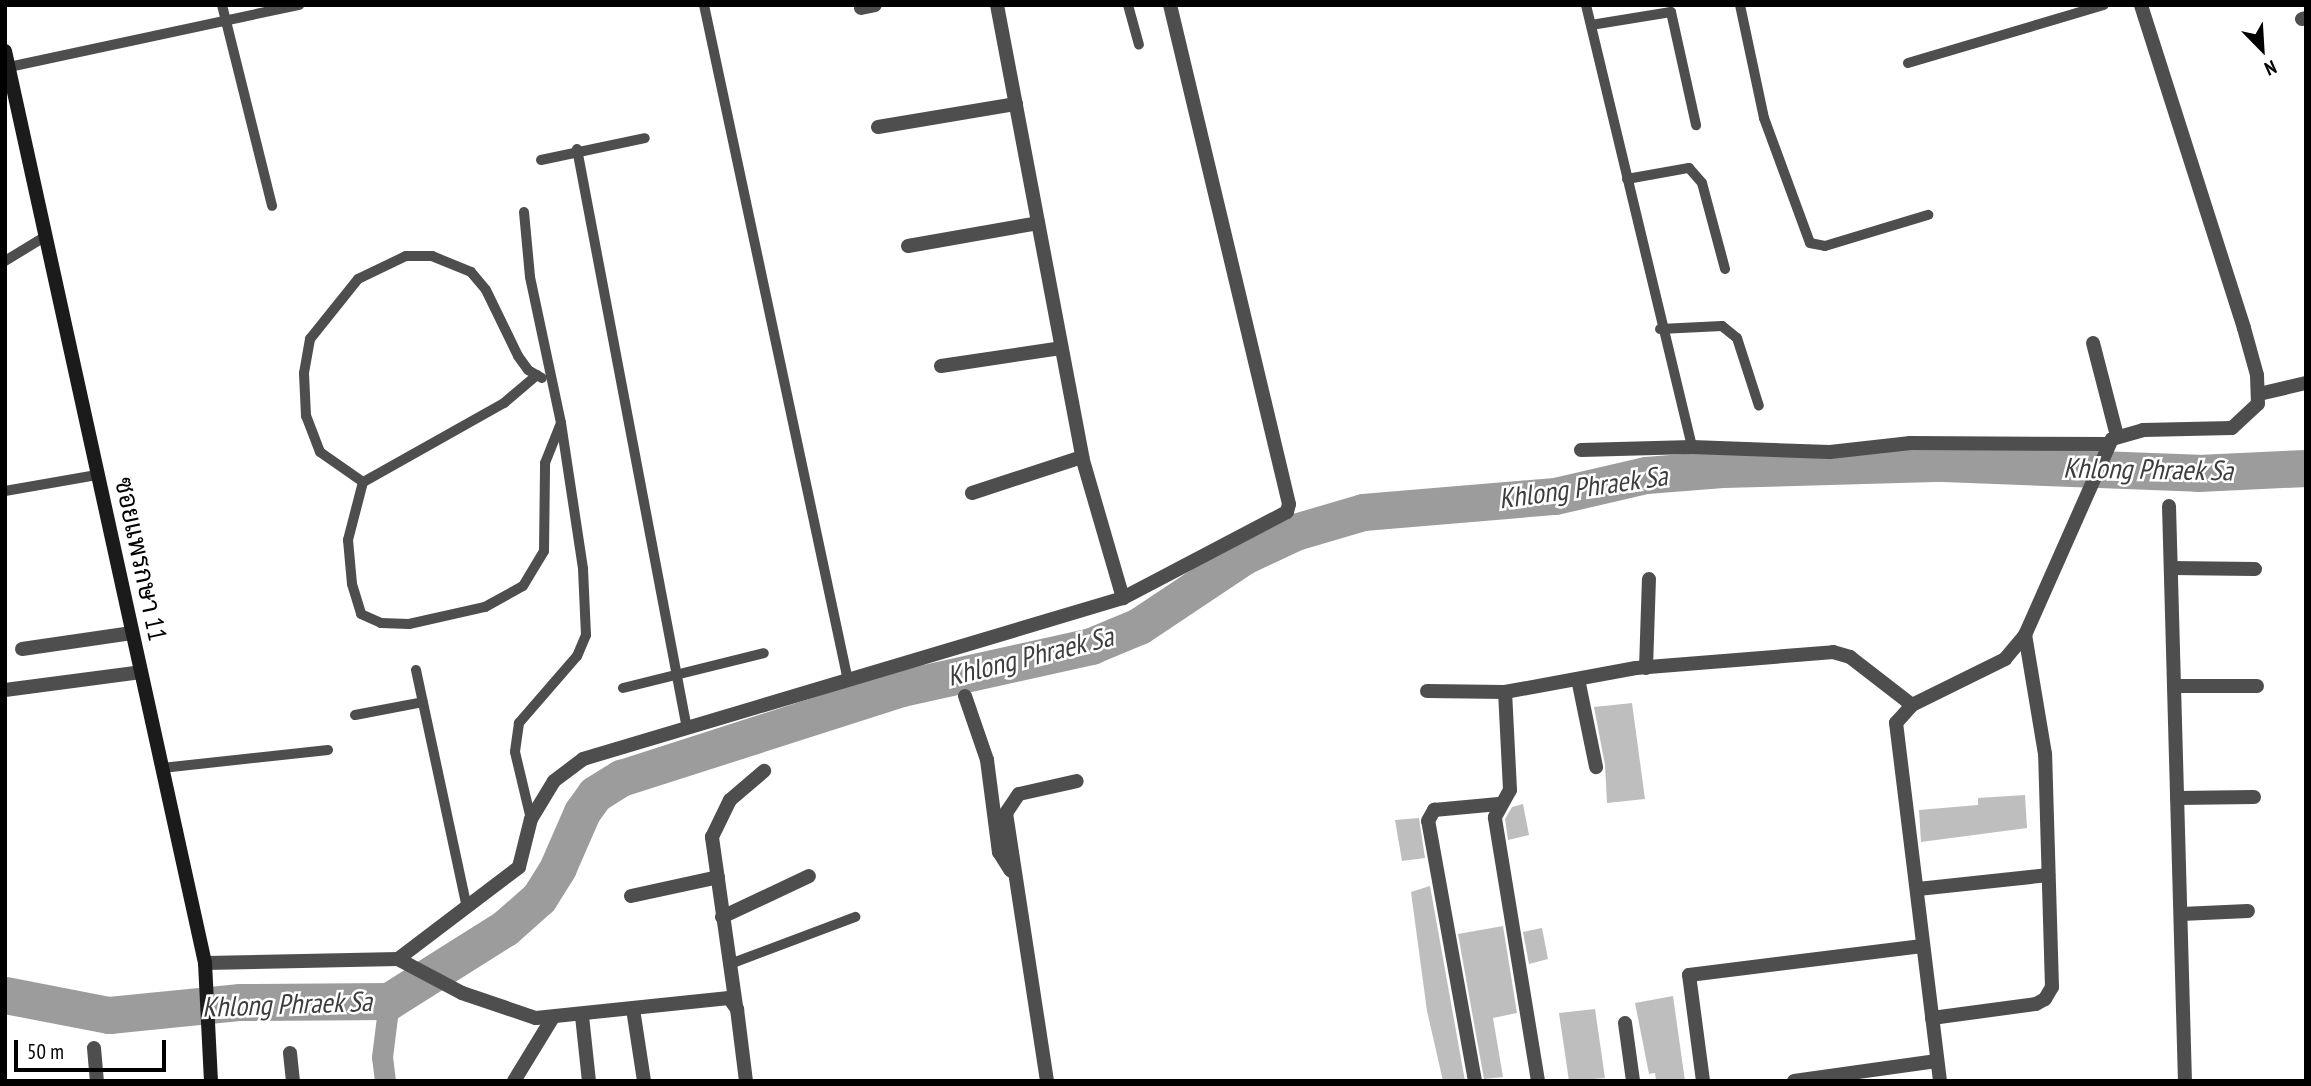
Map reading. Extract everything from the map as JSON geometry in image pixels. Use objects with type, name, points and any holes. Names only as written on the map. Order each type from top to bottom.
[{"type":"street","points":[[997,5],[1082,457],[1123,598]]},
{"type":"street","points":[[205,963],[398,959],[519,867],[531,819],[567,767],[1123,598],[1280,516],[1289,504],[1170,5]]},
{"type":"street","points":[[1581,450],[1692,447],[1830,452],[1910,443],[2110,444],[2143,430],[2197,433],[2232,428],[2251,414],[2259,394],[2244,328],[2141,5]]},
{"type":"street","name":"ซอยแพรกษา 11","points":[[5,51],[205,963],[211,1081]]},
{"type":"street","points":[[878,127],[1016,104]]},
{"type":"street","points":[[908,246],[1038,222]]},
{"type":"street","points":[[1940,1081],[1896,723],[1912,705],[2005,659],[2025,635],[2110,444],[2093,342]]},
{"type":"street","points":[[941,366],[1061,348]]},
{"type":"street","points":[[2259,394],[2306,383]]},
{"type":"street","points":[[972,493],[1082,457]]},
{"type":"street","points":[[2169,506],[2185,1081]]},
{"type":"street","points":[[2171,568],[2255,569]]},
{"type":"street","points":[[1646,667],[1649,579]]},
{"type":"street","points":[[22,649],[132,632]]},
{"type":"street","points":[[1932,1018],[2036,1004],[2050,994],[2045,754],[2025,635]]},
{"type":"street","points":[[1427,691],[1505,692],[1646,667],[1833,652],[1850,657],[1912,705]]},
{"type":"street","points":[[5,690],[141,672]]},
{"type":"street","points":[[1578,679],[1596,767]]},
{"type":"street","points":[[2174,686],[2257,686]]},
{"type":"street","points":[[1505,692],[1510,790],[1499,804],[1497,834],[1538,1081]]},
{"type":"street","points":[[965,696],[987,760],[999,852],[1014,874]]},
{"type":"street","points":[[746,1081],[722,917],[713,826],[730,800],[764,771]]},
{"type":"street","points":[[1047,1081],[1006,814],[1010,805],[1025,792],[1077,781]]},
{"type":"street","points":[[2178,797],[2253,797]]},
{"type":"street","points":[[1475,1081],[1428,821],[1434,810],[1499,804]]},
{"type":"street","points":[[1918,889],[2048,875]]},
{"type":"street","points":[[722,917],[809,876]]},
{"type":"street","points":[[631,896],[718,877]]},
{"type":"street","points":[[2181,914],[2248,911]]},
{"type":"street","points":[[1703,1081],[1689,975],[1922,946]]},
{"type":"street","points":[[398,959],[414,971],[461,993],[517,1014],[582,1016],[716,996],[729,998],[737,1009]]},
{"type":"street","points":[[633,1009],[645,1081]]},
{"type":"street","points":[[582,1016],[589,1081]]},
{"type":"street","points":[[514,1081],[553,1017]]},
{"type":"street","points":[[1625,1023],[1633,1081]]},
{"type":"street","points":[[94,1048],[97,1081]]},
{"type":"street","points":[[290,1053],[293,1081]]},
{"type":"street","points":[[1794,1081],[1937,1061]]},
{"type":"lane","points":[[222,5],[272,206]]},
{"type":"lane","points":[[9,67],[299,5]]},
{"type":"lane","points":[[704,5],[848,681]]},
{"type":"lane","points":[[1128,5],[1139,45]]},
{"type":"lane","points":[[1586,5],[1660,329],[1692,447]]},
{"type":"lane","points":[[1740,5],[1764,118],[1810,243],[1825,246],[1928,215]]},
{"type":"lane","points":[[1908,63],[2104,5]]},
{"type":"lane","points":[[1591,25],[1671,8],[1696,125]]},
{"type":"lane","points":[[541,160],[577,149],[645,138]]},
{"type":"lane","points":[[577,149],[687,729]]},
{"type":"lane","points":[[1627,178],[1689,168],[1702,183],[1725,270]]},
{"type":"lane","points":[[524,212],[530,277],[561,424],[583,569],[586,635],[577,656],[519,723],[516,752],[531,819]]},
{"type":"lane","points":[[5,261],[46,236]]},
{"type":"lane","points":[[363,482],[320,452],[306,416],[303,373],[310,339],[358,279],[406,256],[432,257],[471,272],[486,290],[518,356],[537,375],[551,383]]},
{"type":"lane","points":[[1660,329],[1707,325],[1729,332],[1737,338],[1759,406]]},
{"type":"lane","points":[[537,375],[504,402],[363,482],[348,540],[352,584],[361,614],[382,623],[409,624],[485,607],[523,586],[544,551],[545,463],[561,424]]},
{"type":"lane","points":[[5,491],[97,475]]},
{"type":"lane","points":[[623,688],[764,653]]},
{"type":"lane","points":[[416,670],[467,908]]},
{"type":"lane","points":[[355,715],[423,702]]},
{"type":"lane","points":[[162,768],[328,750]]},
{"type":"lane","points":[[730,964],[855,917]]},
{"type":"building","points":[[1632,703],[1645,799],[1607,803],[1605,765],[1594,707]]},
{"type":"building","points":[[2025,795],[2027,828],[1921,842],[1919,810],[1978,805],[1978,798]]},
{"type":"building","points":[[1523,804],[1529,835],[1508,840],[1505,819],[1512,807]]},
{"type":"building","points":[[1419,818],[1425,858],[1402,861],[1395,820]]},
{"type":"building","points":[[1430,886],[1465,1081],[1443,1081],[1427,1011],[1411,892]]},
{"type":"building","points":[[1503,926],[1517,1013],[1493,1018],[1503,1077],[1484,1079],[1458,934]]},
{"type":"building","points":[[1542,928],[1548,959],[1529,964],[1523,932]]},
{"type":"building","points":[[1673,996],[1685,1081],[1656,1081],[1655,1073],[1649,1074],[1635,1003]]},
{"type":"building","points":[[1595,1009],[1605,1078],[1569,1081],[1559,1013]]},
{"type":"waterway","name":"Khlong Phraek Sa","points":[[5,995],[109,1015],[240,1002],[389,1001],[505,928],[539,898],[558,867],[582,812],[595,794],[621,778],[902,688],[1091,646],[1139,626],[1244,556],[1295,532],[1363,512],[1555,496],[1646,475],[1722,469],[1943,463],[2198,473],[2306,468]]},
{"type":"waterway","points":[[385,1081],[382,1057],[389,1001]]}]
